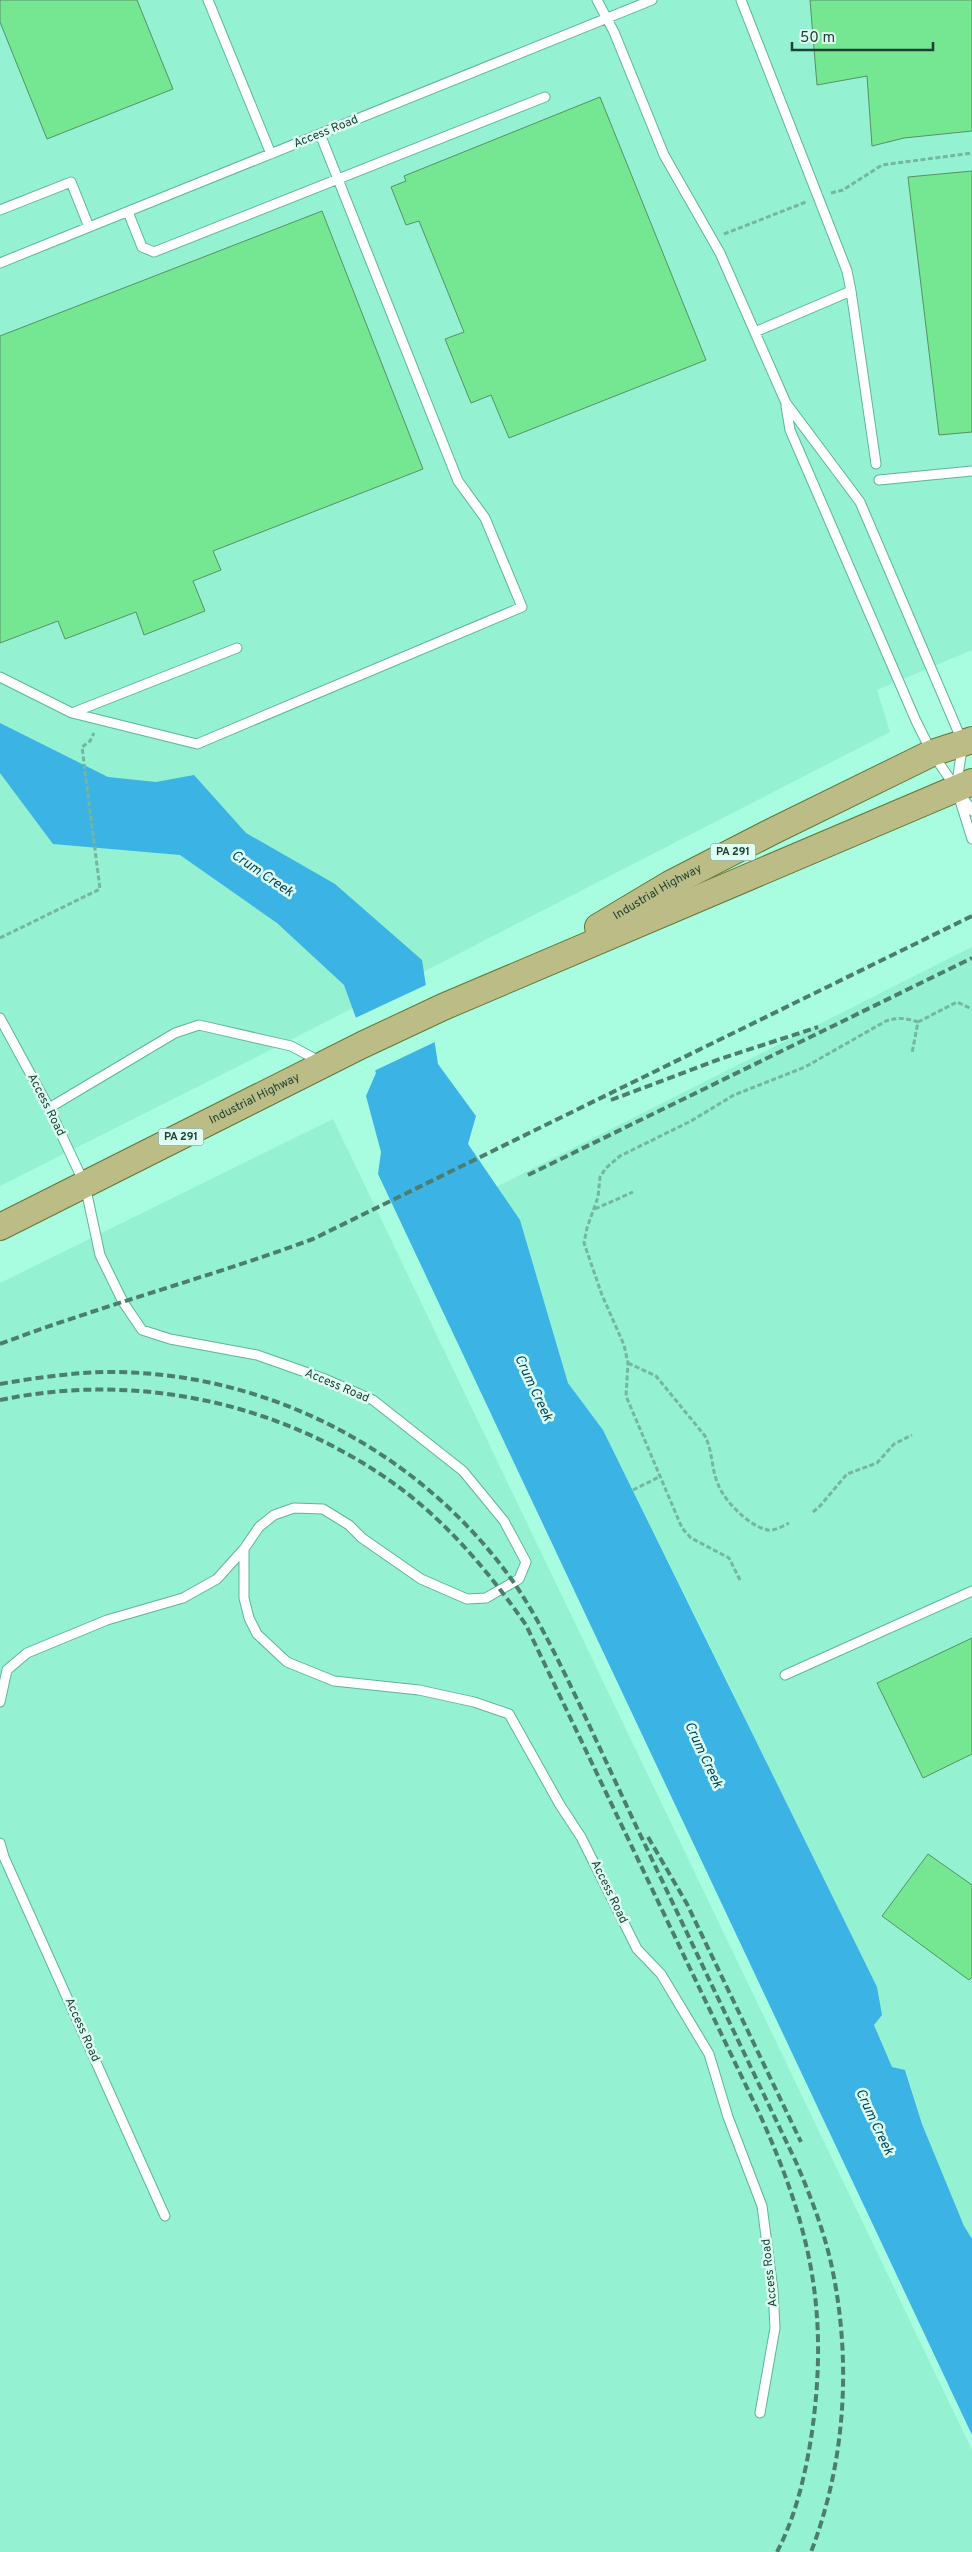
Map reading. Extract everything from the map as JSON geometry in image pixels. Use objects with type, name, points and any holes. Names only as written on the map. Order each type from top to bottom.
[{"type":"main road","name":"Industrial Highway","points":[[512,978],[670,884],[932,753],[968,741]]},
{"type":"main road","name":"Industrial Highway","points":[[0,1228],[325,1064],[443,1007],[964,785]]},
{"type":"lane","points":[[208,0],[271,154]]},
{"type":"lane","points":[[597,0],[607,18],[664,155],[712,238],[786,403],[860,502],[968,741],[964,785],[972,839]]},
{"type":"lane","name":"Access Road","points":[[0,263],[652,0]]},
{"type":"lane","points":[[741,0],[847,271],[852,291],[876,464]]},
{"type":"lane","points":[[128,212],[142,246],[154,252],[340,180],[545,97]]},
{"type":"lane","points":[[0,678],[72,713],[100,722],[196,744],[522,608],[485,518],[458,481],[340,180],[320,134]]},
{"type":"lane","points":[[0,210],[71,182],[89,227]]},
{"type":"lane","points":[[755,332],[852,291]]},
{"type":"lane","points":[[786,403],[790,430],[916,721],[932,753],[964,785],[972,810]]},
{"type":"lane","points":[[879,480],[972,471]]},
{"type":"lane","points":[[72,713],[237,648]]},
{"type":"lane","name":"Access Road","points":[[0,1018],[49,1108],[85,1185],[100,1255],[123,1302],[142,1330],[170,1339],[257,1356],[325,1379],[373,1400],[463,1471],[504,1522],[526,1562],[519,1579],[486,1598],[467,1599],[421,1579],[362,1538],[349,1525],[323,1509],[294,1508],[274,1515],[258,1527],[244,1550],[217,1579],[183,1598],[107,1620],[27,1653],[7,1670],[0,1702]]},
{"type":"lane","points":[[49,1108],[175,1033],[199,1025],[292,1046],[325,1064]]},
{"type":"lane","name":"Access Road","points":[[244,1550],[244,1598],[249,1618],[257,1634],[287,1662],[334,1681],[419,1690],[474,1702],[509,1714],[560,1805],[581,1837],[637,1949],[661,1974],[710,2054],[728,2117],[762,2206],[773,2290],[775,2328],[760,2413]]},
{"type":"lane","points":[[785,1675],[972,1591]]},
{"type":"lane","name":"Access Road","points":[[0,1843],[4,1857],[165,2216]]},
{"type":"path","points":[[712,238],[818,197],[844,190],[882,165],[972,153]]},
{"type":"path","points":[[0,938],[100,889],[82,747],[90,741],[100,722]]},
{"type":"path","points":[[918,1022],[957,1002],[972,1009]]},
{"type":"path","points":[[740,1580],[729,1558],[691,1538],[682,1528],[626,1396],[628,1363],[624,1345],[599,1286],[584,1243],[594,1210],[600,1177],[606,1168],[620,1156],[697,1118],[734,1095],[805,1067],[893,1018],[909,1018],[918,1022]]},
{"type":"path","points":[[912,1053],[918,1022]]},
{"type":"path","points":[[594,1210],[633,1192]]},
{"type":"path","points":[[628,1363],[656,1376],[705,1436],[710,1446],[717,1483],[723,1494],[738,1512],[767,1530],[775,1530],[789,1523]]},
{"type":"path","points":[[813,1512],[847,1474],[877,1463],[894,1444],[912,1435]]},
{"type":"path","points":[[633,1490],[659,1476]]},
{"type":"shaded area","points":[[0,0],[972,0],[972,650],[877,690],[890,732],[310,1030],[0,1186]]},
{"type":"shaded area","points":[[972,947],[972,2239],[964,2226],[922,2124],[906,2071],[892,2067],[874,2025],[882,2014],[728,1682],[603,1430],[568,1383],[520,1220],[496,1187]]},
{"type":"shaded area","points":[[333,1119],[972,2450],[972,2552],[0,2552],[0,1283]]},
{"type":"water","name":"Crum Creek","points":[[0,723],[108,777],[156,782],[194,775],[246,833],[335,884],[422,960],[438,1064],[476,1116],[468,1144],[520,1220],[568,1383],[603,1430],[877,1987],[882,2015],[874,2025],[892,2067],[905,2070],[922,2124],[964,2226],[972,2239],[972,2435],[378,1174],[381,1152],[366,1096],[376,1073],[344,985],[277,923],[180,855],[53,844],[0,773]]},
{"type":"pier","points":[[428,984],[437,1041],[374,1071],[353,1019]]},
{"type":"building","points":[[0,0],[137,0],[173,89],[47,139],[0,22]]},
{"type":"building","points":[[810,0],[972,0],[972,131],[904,138],[872,146],[867,76],[817,85]]},
{"type":"building","points":[[600,97],[706,360],[509,438],[491,395],[471,403],[445,339],[464,332],[419,221],[406,225],[391,187],[406,181],[404,176]]},
{"type":"building","points":[[972,171],[972,432],[939,435],[908,177]]},
{"type":"building","points":[[322,211],[423,469],[213,551],[221,570],[193,581],[205,611],[144,635],[136,612],[65,639],[58,621],[0,643],[0,336]]},
{"type":"building","points":[[972,1638],[972,1754],[923,1778],[877,1683]]},
{"type":"building","points":[[928,1854],[972,1885],[972,1977],[969,1980],[882,1916]]},
{"type":"railway","points":[[0,1344],[78,1316],[313,1239],[972,916]]},
{"type":"railway","points":[[528,1175],[972,958]]},
{"type":"railway","points":[[611,1100],[720,1059],[818,1027]]},
{"type":"railway","points":[[0,1384],[52,1376],[104,1372],[164,1375],[222,1385],[279,1403],[333,1426],[384,1457],[432,1492],[474,1534],[512,1580],[539,1623],[577,1699],[796,2162],[824,2237],[838,2299],[842,2335],[842,2409],[832,2482],[811,2552]]},
{"type":"railway","points":[[0,1400],[50,1392],[101,1390],[151,1392],[201,1400],[250,1412],[297,1429],[343,1451],[386,1478],[426,1509],[445,1526],[479,1564],[526,1625],[760,2115],[792,2194],[803,2232],[811,2269],[816,2307],[818,2347],[817,2388],[807,2463],[790,2524],[777,2552]]},
{"type":"railway","points":[[648,1837],[687,1904],[801,2142]]}]
